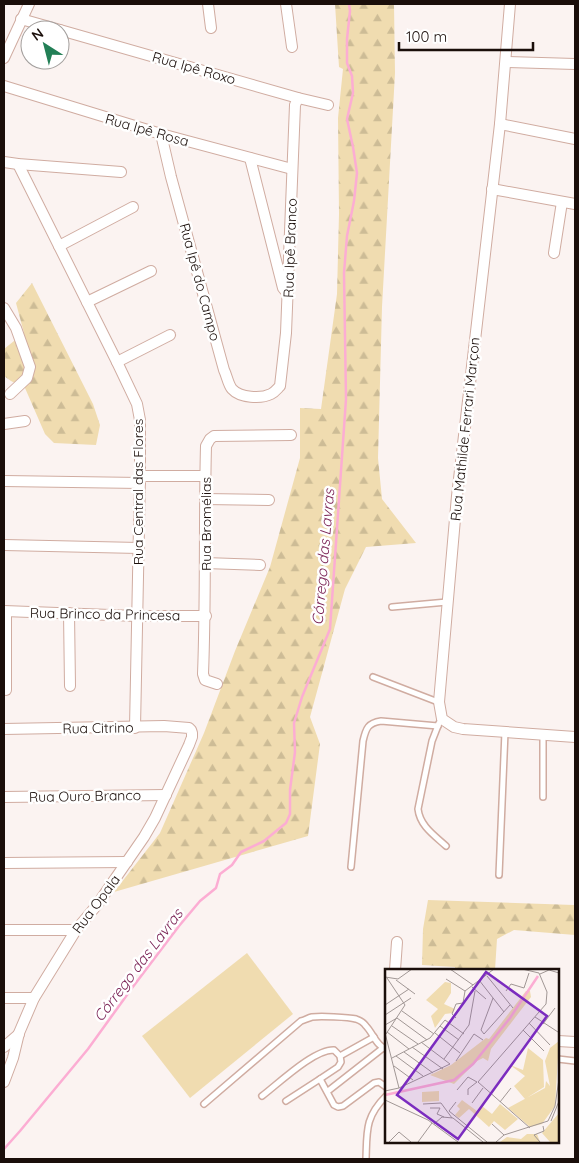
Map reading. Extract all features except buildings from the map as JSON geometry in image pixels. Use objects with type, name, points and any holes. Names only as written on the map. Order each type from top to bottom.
[{"type":"street","points":[[4,58],[29,4]]},
{"type":"street","points":[[208,4],[211,28]]},
{"type":"street","points":[[286,4],[292,47]]},
{"type":"street","name":"Rua Mathilde Ferrari Marçon","points":[[440,722],[439,702],[456,496],[500,124],[510,4]]},
{"type":"street","name":"Rua Ipê Roxo","points":[[70,33],[328,106]]},
{"type":"street","points":[[506,62],[575,64]]},
{"type":"street","name":"Rua Ipê Rosa","points":[[4,86],[161,134],[292,169]]},
{"type":"street","name":"Rua Ipê Branco","points":[[270,394],[280,386],[282,378],[288,295],[295,105],[298,98]]},
{"type":"street","points":[[500,124],[575,139]]},
{"type":"street","name":"Rua Ipê do Campo","points":[[161,134],[176,197],[224,370],[233,390],[238,393],[252,397],[270,394]]},
{"type":"street","points":[[250,158],[283,288],[288,295]]},
{"type":"street","points":[[4,162],[121,172]]},
{"type":"street","name":"Rua Central das Flores","points":[[18,164],[137,404],[140,420],[140,479],[135,728]]},
{"type":"street","points":[[492,190],[575,204]]},
{"type":"street","points":[[554,253],[562,202]]},
{"type":"street","points":[[59,246],[133,207]]},
{"type":"street","points":[[87,302],[151,272]]},
{"type":"street","points":[[4,308],[16,328],[30,367],[27,378],[10,394]]},
{"type":"street","points":[[117,362],[170,335]]},
{"type":"street","points":[[4,424],[25,421]]},
{"type":"street","name":"Rua Bromélias","points":[[217,684],[206,680],[203,674],[206,616],[206,446],[214,436],[291,435]]},
{"type":"street","points":[[4,481],[206,476]]},
{"type":"street","points":[[205,499],[269,500]]},
{"type":"street","points":[[4,545],[139,548]]},
{"type":"street","points":[[206,563],[260,565]]},
{"type":"street","points":[[5,612],[6,690]]},
{"type":"street","name":"Rua Brinco da Princesa","points":[[5,612],[206,616]]},
{"type":"street","points":[[69,613],[70,686]]},
{"type":"street","points":[[440,722],[463,729],[575,737]]},
{"type":"street","name":"Rua Citrino","points":[[4,729],[180,727],[191,730]]},
{"type":"street","name":"Rua Opala","points":[[4,1082],[34,998],[76,930],[128,862],[155,818],[192,737],[191,730]]},
{"type":"street","name":"Rua Ouro Branco","points":[[4,797],[166,795]]},
{"type":"street","points":[[4,863],[128,862]]},
{"type":"street","points":[[4,930],[76,930]]},
{"type":"street","points":[[395,969],[397,942]]},
{"type":"street","points":[[4,998],[34,998]]},
{"type":"street","points":[[4,1047],[20,1033]]},
{"type":"street","points":[[559,1041],[575,1042]]},
{"type":"lane","points":[[392,607],[447,602]]},
{"type":"lane","points":[[373,677],[439,702]]},
{"type":"lane","points":[[351,867],[363,741],[365,731],[374,722],[440,722],[432,741],[418,809],[422,822],[446,846]]},
{"type":"lane","points":[[499,874],[505,732]]},
{"type":"lane","points":[[543,735],[544,797]]},
{"type":"lane","points":[[204,1104],[301,1021],[314,1016],[357,1019],[365,1025],[385,1048],[328,1091]]},
{"type":"lane","points":[[340,1056],[374,1037]]},
{"type":"lane","points":[[262,1096],[315,1056],[328,1050],[334,1050],[340,1056],[341,1062],[338,1067],[286,1100]]},
{"type":"lane","points":[[559,1059],[575,1060]]},
{"type":"lane","points":[[320,1079],[334,1105],[338,1107],[343,1106],[374,1083],[379,1082],[385,1086]]},
{"type":"lane","points":[[366,1159],[366,1132],[369,1120],[385,1097]]},
{"type":"green space","points":[[335,4],[394,4],[395,73],[382,307],[378,458],[382,499],[416,543],[366,547],[345,589],[310,717],[320,744],[308,836],[114,892],[160,833],[204,733],[270,567],[300,458],[300,408],[321,409],[337,294],[339,214],[338,118],[343,69],[339,67]]},
{"type":"green space","points":[[32,283],[93,404],[100,425],[96,445],[54,443],[45,434],[25,388],[4,376],[4,349],[24,333],[16,303]]},
{"type":"green space","points":[[575,893],[575,935],[514,930],[497,939],[495,969],[455,969],[455,967],[422,965],[423,929],[428,900],[574,905]]},
{"type":"green space","points":[[247,953],[293,1014],[190,1098],[142,1036]]},
{"type":"waterway","name":"Córrego das Lavras","points":[[4,1149],[88,1049],[179,926],[200,901],[216,888],[220,874],[232,865],[241,852],[264,841],[286,823],[290,814],[290,790],[295,752],[294,723],[302,697],[330,629],[346,399],[344,273],[347,236],[357,173],[347,119],[353,93],[352,76],[347,63],[349,4]]}]
